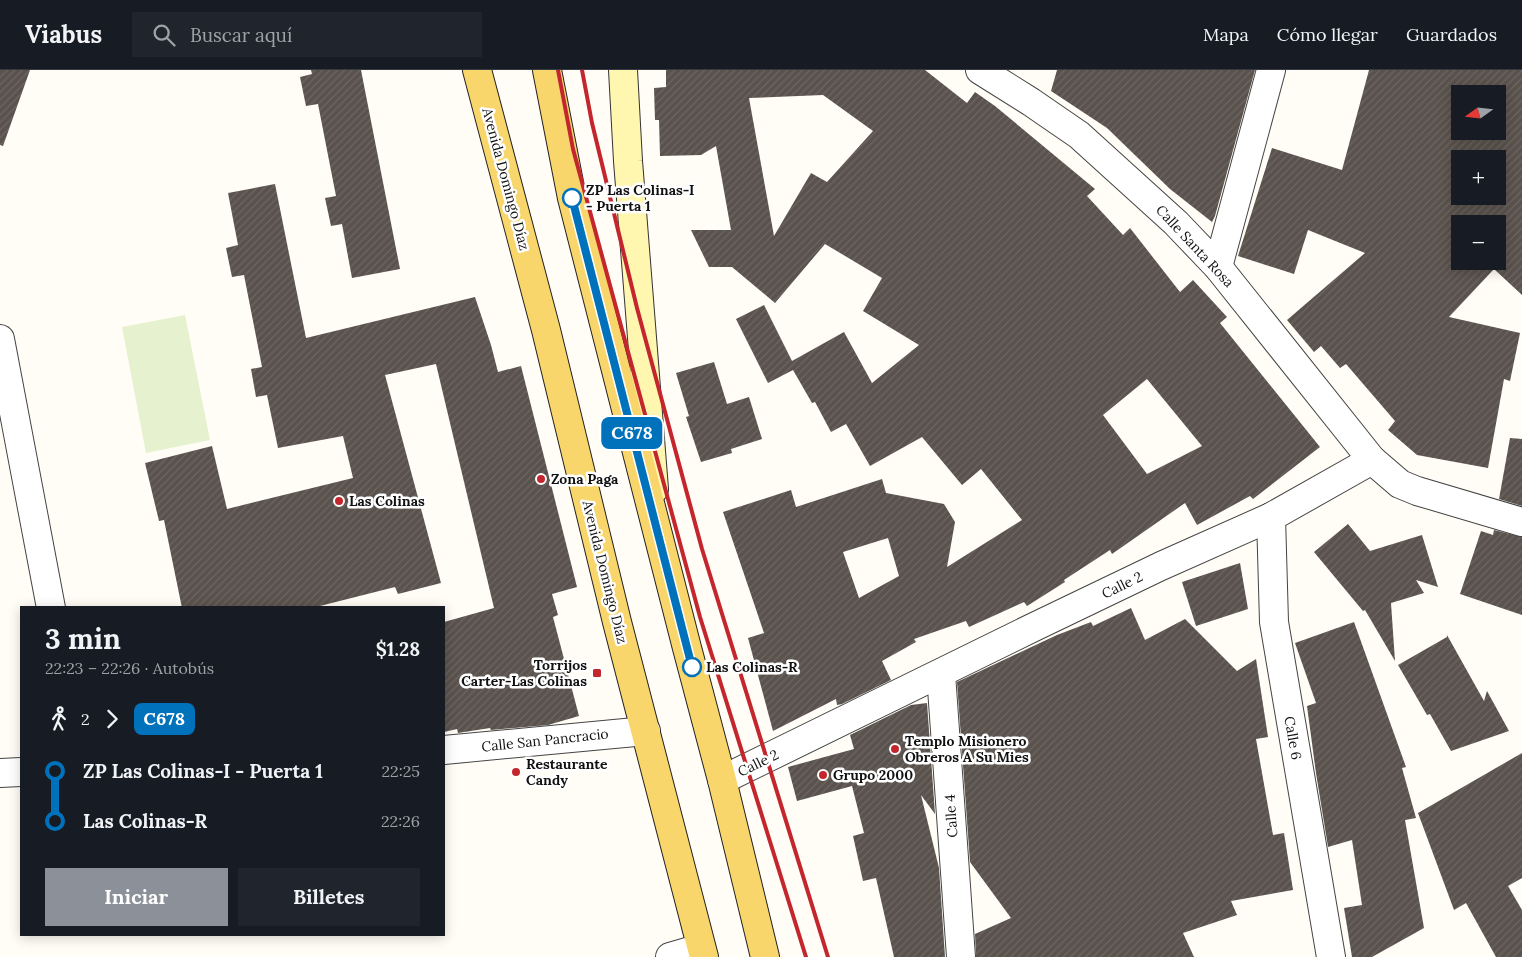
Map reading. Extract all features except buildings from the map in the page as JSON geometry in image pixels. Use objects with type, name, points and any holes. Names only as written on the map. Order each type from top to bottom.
[{"type":"main road","name":"Avenida Domingo Díaz","points":[[477,70],[546,330],[617,622],[702,952]]},
{"type":"main road","points":[[546,70],[572,198],[722,780],[765,957]]},
{"type":"main road","points":[[623,70],[628,161],[657,531]]},
{"type":"street","name":"Calle Santa Rosa","points":[[980,70],[1079,135],[1176,223],[1218,267],[1372,460]]},
{"type":"street","points":[[1218,267],[1271,70]]},
{"type":"street","points":[[0,339],[51,606]]},
{"type":"street","points":[[1372,460],[1400,484],[1417,491],[1522,522]]},
{"type":"street","name":"Calle 2","points":[[722,780],[1161,566],[1271,517],[1372,460]]},
{"type":"street","name":"Calle 6","points":[[1271,517],[1274,622],[1330,957]]},
{"type":"street","name":"Calle 4","points":[[941,674],[962,957]]},
{"type":"street","name":"Calle San Pancracio","points":[[445,750],[646,731]]},
{"type":"street","points":[[0,773],[20,772]]},
{"type":"street","points":[[670,957],[702,952]]},
{"type":"green space","points":[[185,315],[210,440],[146,453],[122,327]]},
{"type":"railway","points":[[558,70],[573,149],[700,617],[806,957]]},
{"type":"railway","points":[[582,70],[592,123],[637,308],[702,549],[828,957]]},
{"type":"bus line","name":"C678","points":[[572,198],[692,667]]},
{"type":"place","name":"ZP Las Colinas-I - Puerta 1","points":[[572,198]]},
{"type":"place","name":"Zona Paga","points":[[541,479]]},
{"type":"place","name":"Las Colinas","points":[[339,501]]},
{"type":"place","name":"Las Colinas-R","points":[[692,667]]},
{"type":"place","name":"Torrijos Carter-Las Colinas","points":[[597,673]]},
{"type":"place","name":"Templo Misionero Obreros A Su Mies","points":[[895,749]]},
{"type":"place","name":"Restaurante Candy","points":[[516,772]]},
{"type":"place","name":"Grupo 2000","points":[[823,775]]}]
